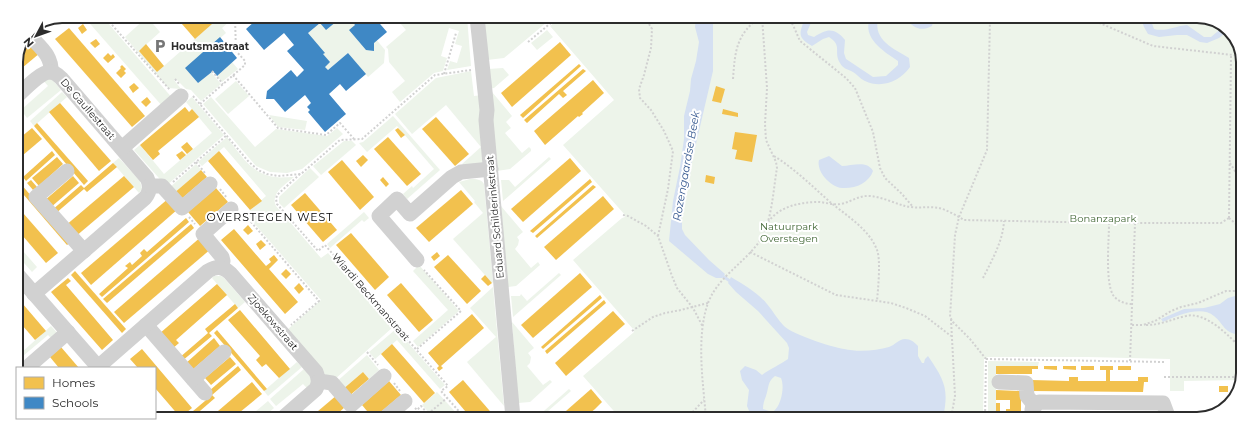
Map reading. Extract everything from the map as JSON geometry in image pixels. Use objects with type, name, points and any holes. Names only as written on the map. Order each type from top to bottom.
[{"type":"street","name":"Eduard Schilderinkstraat","points":[[478,23],[512,412]]},
{"type":"street","name":"De Gaullestraat","points":[[32,38],[50,59],[52,66],[51,72]]},
{"type":"street","name":"De Gaullestraat","points":[[23,91],[44,73],[51,72],[61,78],[147,178],[182,208]]},
{"type":"street","name":"De Gaullestraat","points":[[122,148],[183,93]]},
{"type":"street","points":[[417,260],[379,216],[397,199],[410,214],[452,177],[461,172],[491,169]]},
{"type":"street","points":[[67,171],[36,198],[84,251]]},
{"type":"street","points":[[182,208],[212,182]]},
{"type":"street","points":[[34,294],[148,194],[158,188]]},
{"type":"street","points":[[23,281],[98,367],[208,271],[221,267],[223,261],[222,257],[203,234],[233,207]]},
{"type":"street","name":"Zjoekowstraat","points":[[221,267],[230,273],[282,332],[316,372],[319,381]]},
{"type":"street","points":[[146,325],[205,393]]},
{"type":"street","points":[[30,365],[68,332]]},
{"type":"street","points":[[193,379],[224,352]]},
{"type":"street","points":[[290,412],[316,389],[319,381],[332,383],[350,405],[385,375]]},
{"type":"street","points":[[999,382],[1026,383],[1027,396],[1034,412]]},
{"type":"street","points":[[392,412],[407,400]]},
{"type":"street","points":[[1034,412],[1039,402],[1163,403],[1166,412]]},
{"type":"path","points":[[110,23],[169,90],[183,93],[200,104],[248,161],[258,170],[267,174],[278,176],[301,174],[340,140],[362,139],[435,75],[482,68]]},
{"type":"path","points":[[200,104],[245,65],[245,62],[236,51],[235,23]]},
{"type":"path","points":[[528,42],[551,23]]},
{"type":"path","points":[[648,23],[652,29],[651,48],[639,89],[640,98],[651,110],[664,130],[673,152],[668,189],[658,236]]},
{"type":"path","points":[[733,79],[735,52],[742,34],[753,23]]},
{"type":"path","points":[[705,412],[701,352],[703,328],[708,303],[722,281],[760,241],[768,222],[777,168],[776,162],[766,140],[766,88],[761,23]]},
{"type":"path","points":[[791,23],[800,41],[846,78],[855,88],[873,132],[880,168],[885,178],[914,208]]},
{"type":"path","points":[[952,412],[955,396],[950,317],[955,235],[959,217],[987,150],[990,23]]},
{"type":"path","points":[[1100,23],[1153,46],[1235,56]]},
{"type":"path","points":[[444,74],[456,33]]},
{"type":"path","points":[[1228,218],[1231,56]]},
{"type":"path","points":[[212,71],[223,84]]},
{"type":"path","points":[[233,75],[278,128],[326,135],[340,123],[354,139]]},
{"type":"path","points":[[158,188],[196,162],[227,135]]},
{"type":"path","points":[[773,155],[797,172],[869,236],[878,250],[877,301]]},
{"type":"path","points":[[196,162],[233,207],[241,215],[245,215],[319,301],[282,332]]},
{"type":"path","points":[[1230,163],[1236,172]]},
{"type":"path","name":"Wiardi Beckmanstraat","points":[[301,174],[277,195],[277,204],[318,251],[325,245],[417,349],[448,386],[442,392],[447,398]]},
{"type":"path","points":[[768,222],[774,215],[793,205],[806,203],[840,204],[850,202],[860,197],[870,196],[914,208],[938,208],[964,220],[1109,223],[1221,223],[1228,218]]},
{"type":"path","points":[[182,208],[203,234]]},
{"type":"path","points":[[623,215],[628,216],[653,230],[658,236],[677,288],[693,308],[703,328]]},
{"type":"path","points":[[1228,218],[1236,224]]},
{"type":"path","points":[[983,278],[997,250],[1004,229],[1004,221]]},
{"type":"path","points":[[1109,223],[1109,282],[1116,299],[1127,304],[1132,304]]},
{"type":"path","points":[[1130,362],[1135,223]]},
{"type":"path","points":[[750,252],[836,295],[891,304],[925,316],[951,336]]},
{"type":"path","name":"Wiardi Beckmanstraat","points":[[417,260],[461,312],[417,349]]},
{"type":"path","points":[[1143,325],[1155,321],[1171,311],[1198,303],[1226,291],[1236,291]]},
{"type":"path","points":[[632,331],[653,317],[708,303]]},
{"type":"path","points":[[1132,326],[1158,325],[1188,315],[1199,316],[1212,322],[1234,342]]},
{"type":"path","points":[[950,317],[986,359],[985,412]]},
{"type":"path","points":[[367,352],[407,400],[417,410],[421,406],[426,412]]},
{"type":"path","points":[[986,359],[1165,362]]},
{"type":"path","points":[[1164,377],[1236,377]]},
{"type":"path","points":[[430,412],[447,398],[459,412]]},
{"type":"path","points":[[693,412],[704,400]]},
{"type":"green space","points":[[89,23],[108,23],[173,99],[163,107]]},
{"type":"green space","points":[[140,23],[152,23],[160,32],[139,51],[157,72],[205,30],[201,23],[228,23],[222,28],[226,33],[186,68],[198,83],[211,72],[221,84],[201,101],[191,90],[186,89],[176,79],[174,80],[181,89],[168,88],[125,37]]},
{"type":"green space","points":[[320,23],[354,23],[375,38],[385,50],[384,63],[368,77],[348,53],[328,70],[325,67],[308,33]]},
{"type":"green space","points":[[400,23],[467,23],[471,66],[447,70],[450,61],[457,63],[462,46],[455,44],[459,31],[449,28],[441,56],[447,58],[443,71],[434,73],[400,102],[392,92],[405,81],[389,62],[388,49],[386,47],[406,30]]},
{"type":"green space","points":[[484,23],[546,23],[504,58],[487,60]]},
{"type":"green space","points":[[554,23],[1197,23],[1214,27],[1225,34],[1231,42],[1236,59],[1235,380],[1184,381],[1184,391],[1170,391],[1170,359],[988,357],[984,359],[983,412],[615,412],[583,376],[634,332],[634,328],[633,329],[573,260],[625,217],[625,215],[563,145],[614,100],[550,26]]},
{"type":"green space","points":[[547,30],[553,37],[537,50],[531,43]]},
{"type":"green space","points":[[232,62],[238,69],[222,82],[217,76]]},
{"type":"green space","points":[[503,68],[509,75],[494,88],[488,89],[488,69]]},
{"type":"green space","points":[[471,71],[474,96],[482,95],[485,157],[481,165],[465,167],[462,164],[481,147],[446,105],[412,134],[395,114],[436,78]]},
{"type":"green space","points":[[50,77],[61,90],[27,118],[23,113],[23,108],[48,86],[43,80]]},
{"type":"green space","points":[[236,81],[249,96],[228,114],[215,99]]},
{"type":"green space","points":[[62,92],[67,97],[34,126],[30,121]]},
{"type":"green space","points":[[492,92],[512,116],[506,122],[511,128],[505,133],[522,153],[529,147],[531,149],[531,151],[510,169],[497,171],[488,93]]},
{"type":"green space","points":[[192,97],[224,135],[166,186],[134,150],[140,145],[164,174],[212,133],[186,102]]},
{"type":"green space","points":[[211,97],[255,147],[276,129],[327,136],[337,128],[343,134],[302,169],[287,173],[270,172],[256,166],[203,104]]},
{"type":"green space","points":[[269,115],[307,121],[305,130],[278,127]]},
{"type":"green space","points":[[393,116],[440,170],[407,199],[403,194],[412,186],[413,188],[434,169],[397,126],[367,152],[359,143],[363,142]]},
{"type":"green space","points":[[227,137],[247,163],[253,168],[275,177],[294,177],[277,193],[275,197],[276,206],[321,258],[328,253],[393,327],[334,380],[330,380],[287,330],[321,300],[246,214],[266,196],[224,147],[202,166],[198,162]]},
{"type":"green space","points":[[344,141],[352,141],[356,145],[321,175],[313,166]]},
{"type":"green space","points":[[549,157],[551,159],[503,201],[501,180],[509,180],[515,187]]},
{"type":"green space","points":[[119,158],[140,181],[142,189],[139,193],[113,163]]},
{"type":"green space","points":[[196,164],[201,170],[173,194],[168,189]]},
{"type":"green space","points":[[310,168],[319,177],[284,208],[279,203],[279,197]]},
{"type":"green space","points":[[470,179],[480,180],[484,184],[492,283],[453,239],[483,213],[459,182]]},
{"type":"green space","points":[[501,206],[523,232],[517,237],[519,240],[515,249],[531,268],[538,262],[540,265],[516,286],[507,287]]},
{"type":"green space","points":[[364,212],[369,218],[364,222],[362,220],[330,248],[327,244]]},
{"type":"green space","points":[[23,251],[37,267],[32,272],[23,262]]},
{"type":"green space","points":[[419,265],[459,311],[418,347],[413,341],[448,310],[413,271]]},
{"type":"green space","points":[[559,273],[561,275],[513,317],[511,296],[520,296],[521,294],[527,301]]},
{"type":"green space","points":[[214,276],[221,276],[224,278],[245,302],[238,308],[212,278]]},
{"type":"green space","points":[[493,287],[504,406],[467,362],[496,337],[470,308]]},
{"type":"green space","points":[[512,322],[534,348],[528,353],[531,357],[530,363],[527,366],[543,385],[550,380],[552,382],[530,402],[518,403]]},
{"type":"green space","points":[[51,326],[59,335],[53,340],[48,335],[23,356],[23,351]]},
{"type":"green space","points":[[396,329],[445,385],[440,389],[397,340],[375,359],[369,352]]},
{"type":"green space","points":[[367,355],[379,370],[369,379],[363,372],[342,390],[335,383]]},
{"type":"green space","points":[[988,361],[1039,362],[1038,366],[996,366],[996,412],[988,412]]},
{"type":"green space","points":[[297,362],[302,367],[268,396],[264,391]]},
{"type":"green space","points":[[304,369],[313,380],[308,389],[303,384],[276,406],[270,399]]},
{"type":"green space","points":[[569,389],[571,391],[547,412],[543,412]]},
{"type":"green space","points":[[437,392],[455,412],[428,412],[422,405]]},
{"type":"green space","points":[[268,401],[274,408],[270,412],[255,412]]},
{"type":"water","points":[[695,23],[713,23],[713,71],[683,202],[682,229],[685,235],[725,274],[722,278],[716,278],[708,274],[669,241],[673,201],[684,139],[684,116],[699,42]]},
{"type":"water","points":[[803,23],[811,23],[807,32],[808,35],[814,37],[823,32],[834,31],[845,40],[844,53],[846,59],[873,77],[886,76],[898,65],[898,61],[880,48],[871,38],[869,23],[877,23],[879,33],[882,38],[891,47],[909,58],[910,67],[896,80],[884,84],[871,83],[865,81],[841,65],[837,56],[836,43],[829,37],[812,46],[803,40],[801,37]]},
{"type":"water","points":[[910,23],[933,23],[932,26],[924,29],[914,27]]},
{"type":"water","points":[[1143,23],[1152,23],[1154,29],[1158,30],[1187,25],[1204,37],[1211,37],[1219,30],[1224,34],[1219,38],[1207,43],[1200,42],[1187,35],[1159,37],[1148,34]]},
{"type":"water","points":[[829,156],[842,166],[859,164],[867,166],[873,171],[868,179],[861,184],[847,188],[837,187],[825,178],[820,169],[819,160]]},
{"type":"water","points":[[731,277],[755,292],[788,329],[821,343],[838,348],[866,351],[889,347],[903,339],[912,341],[918,346],[918,356],[922,363],[924,363],[928,356],[942,379],[946,400],[944,412],[750,412],[747,406],[749,390],[742,380],[740,371],[745,366],[756,370],[762,375],[788,359],[789,348],[787,343],[758,311],[728,283]],"holes":[[[775,376],[781,378],[783,386],[779,405],[774,411],[763,409],[771,381]]]},
{"type":"water","points":[[1236,296],[1236,334],[1227,330],[1214,316],[1202,311],[1188,313],[1163,322],[1161,319],[1184,309],[1204,308],[1220,304],[1228,298]]},
{"type":"building: Homes","points":[[181,23],[211,23],[212,24],[195,39]]},
{"type":"building: Homes","points":[[83,24],[87,30],[82,34],[78,28]]},
{"type":"building: Homes","points":[[69,28],[145,116],[132,127],[55,39]]},
{"type":"building: Homes","points":[[96,39],[100,44],[95,48],[90,43]]},
{"type":"building: Homes","points":[[30,41],[40,53],[23,67],[24,54]]},
{"type":"building: Homes","points":[[560,42],[571,55],[512,107],[501,93]]},
{"type":"building: Homes","points":[[146,44],[164,66],[157,72],[139,51]]},
{"type":"building: Homes","points":[[108,53],[111,56],[113,54],[115,57],[108,63],[103,58]]},
{"type":"building: Homes","points":[[579,64],[581,66],[523,118],[520,115]]},
{"type":"building: Homes","points":[[122,65],[126,69],[124,71],[126,73],[121,78],[116,73]]},
{"type":"building: Homes","points":[[583,69],[586,71],[563,91],[567,95],[563,98],[559,94],[527,123],[524,120]]},
{"type":"building: Homes","points":[[593,80],[604,93],[582,113],[583,114],[579,117],[578,116],[545,145],[534,131]]},
{"type":"building: Homes","points":[[134,83],[139,88],[133,93],[129,87]]},
{"type":"building: Homes","points":[[716,86],[725,89],[721,103],[712,101]]},
{"type":"building: Homes","points":[[147,97],[151,102],[146,107],[141,102]]},
{"type":"building: Homes","points":[[60,103],[111,161],[99,171],[49,112]]},
{"type":"building: Homes","points":[[185,107],[189,112],[192,109],[199,117],[158,151],[160,154],[153,160],[140,145]]},
{"type":"building: Homes","points":[[723,109],[738,113],[738,117],[722,114]]},
{"type":"building: Homes","points":[[436,117],[469,154],[455,166],[422,129]]},
{"type":"building: Homes","points":[[37,123],[88,181],[84,185],[34,126]]},
{"type":"building: Homes","points":[[32,128],[42,139],[23,155],[23,135]]},
{"type":"building: Homes","points":[[398,128],[405,135],[401,138],[395,130]]},
{"type":"building: Homes","points":[[735,132],[757,135],[752,162],[735,159],[737,150],[732,149]]},
{"type":"building: Homes","points":[[388,137],[421,174],[407,186],[374,149]]},
{"type":"building: Homes","points":[[187,142],[193,149],[187,154],[181,147]]},
{"type":"building: Homes","points":[[52,151],[55,155],[26,181],[23,177]]},
{"type":"building: Homes","points":[[182,151],[186,155],[180,160],[176,155]]},
{"type":"building: Homes","points":[[219,151],[262,201],[250,210],[208,161]]},
{"type":"building: Homes","points":[[363,155],[368,160],[361,167],[356,161]]},
{"type":"building: Homes","points":[[57,157],[63,164],[39,186],[32,178]]},
{"type":"building: Homes","points":[[570,158],[581,171],[523,222],[511,209]]},
{"type":"building: Homes","points":[[342,160],[374,197],[360,210],[328,172]]},
{"type":"building: Homes","points":[[113,163],[117,167],[87,192],[84,189],[55,214],[51,211],[81,185],[84,188]]},
{"type":"building: Homes","points":[[201,170],[207,177],[179,201],[173,194]]},
{"type":"building: Homes","points":[[706,175],[715,177],[714,184],[705,182]]},
{"type":"building: Homes","points":[[73,176],[79,183],[50,208],[44,201]]},
{"type":"building: Homes","points":[[124,176],[134,187],[75,237],[65,226]]},
{"type":"building: Homes","points":[[383,177],[389,184],[386,187],[380,180]]},
{"type":"building: Homes","points":[[590,179],[592,182],[533,233],[530,231]]},
{"type":"building: Homes","points":[[31,180],[37,187],[33,190],[27,183]]},
{"type":"building: Homes","points":[[593,185],[596,187],[537,238],[535,236]]},
{"type":"building: Homes","points":[[23,186],[71,242],[67,245],[23,194]]},
{"type":"building: Homes","points":[[216,188],[228,202],[200,226],[188,212]]},
{"type":"building: Homes","points":[[461,190],[473,204],[429,242],[416,228]]},
{"type":"building: Homes","points":[[305,193],[337,230],[323,242],[291,205]]},
{"type":"building: Homes","points":[[603,196],[614,209],[556,260],[544,247]]},
{"type":"building: Homes","points":[[169,198],[178,209],[91,285],[81,273]]},
{"type":"building: Homes","points":[[23,213],[58,253],[46,263],[23,236]]},
{"type":"building: Homes","points":[[186,218],[189,222],[102,297],[99,294],[128,268],[125,266],[130,262],[132,265],[142,256],[140,253],[144,249],[147,252]]},
{"type":"building: Homes","points":[[191,224],[194,228],[107,303],[103,299]]},
{"type":"building: Homes","points":[[248,225],[253,231],[248,235],[243,230]]},
{"type":"building: Homes","points":[[234,229],[266,266],[271,262],[269,259],[274,255],[278,260],[269,269],[298,302],[285,314],[221,240]]},
{"type":"building: Homes","points":[[351,233],[389,277],[375,290],[336,245]]},
{"type":"building: Homes","points":[[202,236],[212,248],[124,323],[114,312]]},
{"type":"building: Homes","points":[[261,240],[266,245],[260,250],[256,244]]},
{"type":"building: Homes","points":[[437,252],[440,256],[434,261],[431,257]]},
{"type":"building: Homes","points":[[448,255],[481,291],[467,304],[434,267]]},
{"type":"building: Homes","points":[[286,269],[291,274],[286,279],[281,274]]},
{"type":"building: Homes","points":[[75,271],[126,329],[122,333],[71,275]]},
{"type":"building: Homes","points":[[580,273],[592,287],[533,338],[521,325]]},
{"type":"building: Homes","points":[[485,275],[492,283],[488,286],[481,279]]},
{"type":"building: Homes","points":[[68,278],[71,281],[66,285],[113,340],[102,350],[51,292]]},
{"type":"building: Homes","points":[[299,283],[304,289],[299,294],[294,288]]},
{"type":"building: Homes","points":[[401,283],[433,320],[419,332],[387,295]]},
{"type":"building: Homes","points":[[217,284],[227,295],[176,340],[179,343],[172,349],[159,334]]},
{"type":"building: Homes","points":[[600,295],[602,298],[543,349],[541,347]]},
{"type":"building: Homes","points":[[604,300],[606,303],[547,354],[545,351]]},
{"type":"building: Homes","points":[[23,304],[46,331],[35,340],[23,326]]},
{"type":"building: Homes","points":[[235,304],[238,308],[209,333],[212,336],[182,361],[179,358],[208,333],[205,329]]},
{"type":"building: Homes","points":[[240,310],[290,369],[279,378],[266,364],[262,367],[256,360],[260,356],[228,320]]},
{"type":"building: Homes","points":[[613,311],[625,324],[566,376],[555,363]]},
{"type":"building: Homes","points":[[472,314],[484,328],[441,366],[443,368],[439,371],[437,368],[439,366],[428,353]]},
{"type":"building: Homes","points":[[217,330],[267,389],[264,391],[214,333]]},
{"type":"building: Homes","points":[[214,338],[220,346],[191,371],[185,364]]},
{"type":"building: Homes","points":[[392,344],[435,393],[424,403],[381,354]]},
{"type":"building: Homes","points":[[61,347],[78,367],[58,367],[50,357]]},
{"type":"building: Homes","points":[[142,349],[192,408],[187,412],[176,412],[156,389],[156,367],[137,367],[130,359]]},
{"type":"building: Homes","points":[[230,357],[236,364],[211,385],[205,378]]},
{"type":"building: Homes","points":[[238,366],[241,370],[212,395],[209,391]]},
{"type":"building: Homes","points":[[996,366],[1038,366],[1038,369],[1032,369],[1032,374],[996,374]]},
{"type":"building: Homes","points":[[1044,366],[1057,366],[1057,370],[1044,369]]},
{"type":"building: Homes","points":[[1063,366],[1076,366],[1076,370],[1063,369]]},
{"type":"building: Homes","points":[[1081,366],[1094,366],[1094,370],[1081,370]]},
{"type":"building: Homes","points":[[1100,366],[1113,366],[1113,370],[1110,370],[1110,381],[1138,381],[1138,377],[1148,377],[1148,382],[1144,382],[1143,392],[1031,391],[1031,380],[1069,381],[1069,377],[1078,377],[1078,381],[1106,381],[1106,370],[1100,370]]},
{"type":"building: Homes","points":[[1118,366],[1131,366],[1131,370],[1118,370]]},
{"type":"building: Homes","points":[[363,372],[369,379],[348,397],[342,390]]},
{"type":"building: Homes","points":[[463,380],[490,412],[466,412],[449,392]]},
{"type":"building: Homes","points":[[389,381],[401,395],[381,412],[368,412],[362,405]]},
{"type":"building: Homes","points":[[252,382],[262,394],[240,412],[217,412]]},
{"type":"building: Homes","points":[[1219,386],[1228,386],[1228,392],[1219,392]]},
{"type":"building: Homes","points":[[591,389],[602,402],[591,412],[565,412]]},
{"type":"building: Homes","points":[[996,390],[1021,391],[1021,412],[1006,412],[1006,409],[1010,409],[1010,400],[996,400]]},
{"type":"building: Homes","points":[[212,395],[215,398],[199,412],[192,412]]},
{"type":"building: Homes","points":[[337,395],[346,406],[339,412],[317,412]]},
{"type":"building: Homes","points":[[996,403],[1000,403],[1000,412],[996,412]]},
{"type":"building: Schools","points":[[253,23],[320,23],[308,33],[325,53],[323,54],[330,62],[325,67],[328,70],[348,53],[366,74],[346,91],[340,84],[329,94],[346,114],[325,132],[308,112],[310,110],[307,107],[311,103],[305,95],[285,112],[274,99],[266,99],[267,91],[291,70],[297,77],[304,70],[287,51],[294,45],[284,33],[264,50],[246,29]]},
{"type":"building: Schools","points":[[320,23],[335,23],[326,30]]},
{"type":"building: Schools","points":[[354,23],[379,23],[387,32],[374,43],[374,51],[366,50],[349,30],[355,25]]},
{"type":"building: Schools","points":[[220,37],[237,58],[217,76],[213,71],[198,83],[185,68]]},
{"type":"waterway","name":"Rozengaardse Beek","points":[[721,275],[733,283]]},
{"type":"place","name":"Houtsmastraat","points":[[160,46]]},
{"type":"district","name":"OVERSTEGEN WEST","points":[[270,217]]},
{"type":"park label","name":"Bonanzapark","points":[[1103,218]]},
{"type":"park label","name":"Natuurpark Overstegen","points":[[789,232]]}]
